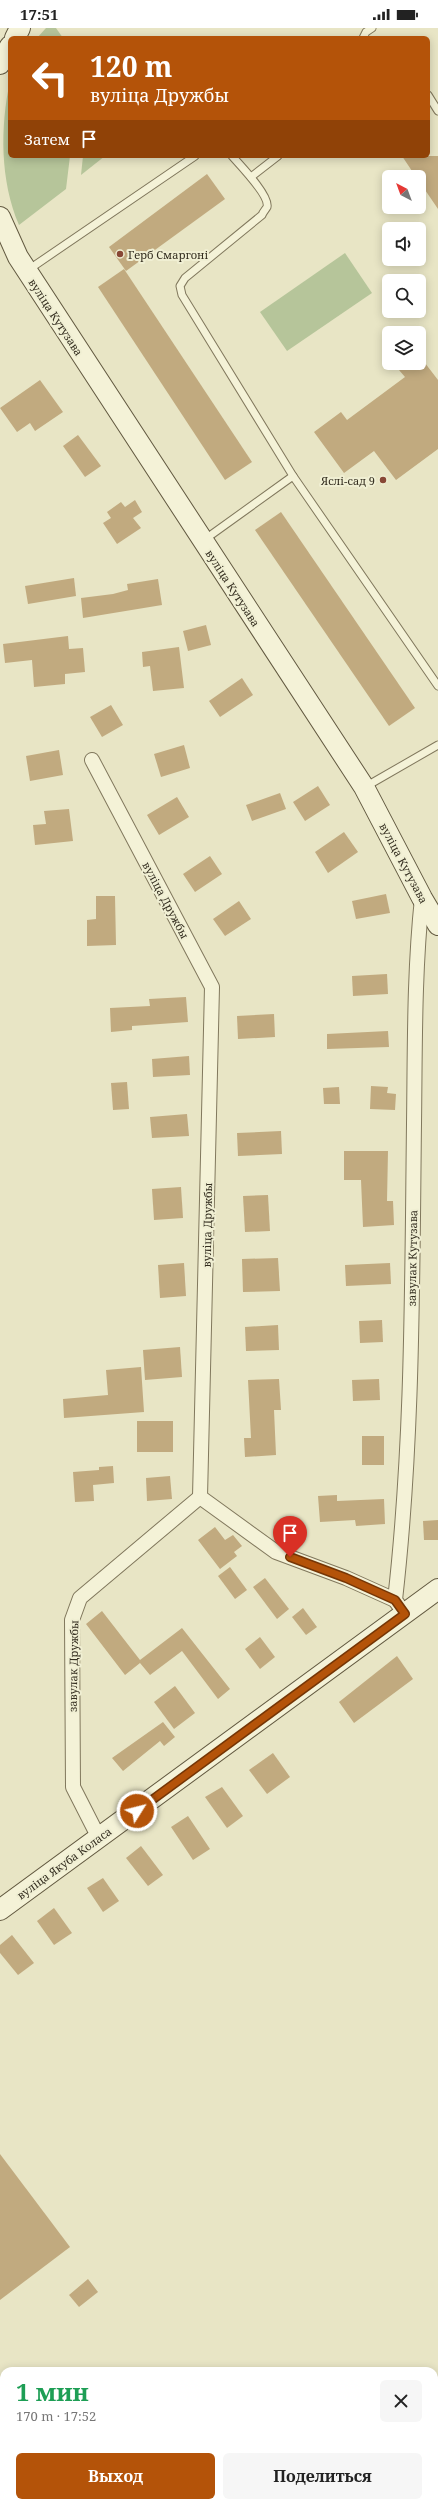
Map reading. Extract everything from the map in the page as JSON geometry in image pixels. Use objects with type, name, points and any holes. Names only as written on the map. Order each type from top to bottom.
[{"type":"main road","points":[[0,64],[8,50]]},
{"type":"main road","name":"вуліца Кутузава","points":[[0,217],[22,264],[364,787],[422,898],[438,925]]},
{"type":"main road","name":"вуліца Кутузава","points":[[0,244],[22,264]]},
{"type":"main road","name":"вуліца Якуба Коласа","points":[[0,1910],[99,1838],[400,1607],[438,1589]]},
{"type":"street","name":"вуліца Дружбы","points":[[92,760],[212,987],[200,1497]]},
{"type":"street","name":"завулак Кутузава","points":[[400,1607],[410,1430],[415,1049],[422,898]]},
{"type":"street","points":[[200,1497],[276,1552],[346,1578],[400,1607]]},
{"type":"street","name":"завулак Дружбы","points":[[99,1838],[73,1787],[72,1620],[80,1598],[200,1497]]},
{"type":"lane","points":[[364,36],[366,32],[372,28]]},
{"type":"lane","points":[[430,98],[438,111]]},
{"type":"lane","points":[[22,264],[192,158]]},
{"type":"lane","points":[[234,158],[251,177],[267,201],[267,207],[262,215],[185,278],[180,286],[182,295],[293,476],[438,686]]},
{"type":"lane","points":[[251,177],[275,158]]},
{"type":"lane","points":[[202,541],[293,476]]},
{"type":"lane","points":[[364,787],[438,746]]},
{"type":"green space","points":[[46,28],[56,28],[62,36],[39,36]]},
{"type":"green space","points":[[8,93],[8,158],[70,158],[66,189],[19,225],[8,190],[5,172],[3,135]]},
{"type":"green space","points":[[83,158],[102,158],[81,175]]},
{"type":"green space","points":[[345,253],[372,293],[287,351],[260,312]]},
{"type":"building","points":[[430,156],[438,156],[438,209],[426,191],[426,170],[411,170],[403,158],[430,158]]},
{"type":"building","points":[[207,174],[225,199],[126,271],[109,247]]},
{"type":"building","points":[[124,269],[252,462],[225,480],[98,287]]},
{"type":"building","points":[[426,364],[438,380],[438,449],[396,480],[374,451],[344,473],[314,432],[341,412],[347,420],[405,377],[399,370],[426,370]]},
{"type":"building","points":[[40,380],[63,412],[35,431],[30,423],[17,432],[0,408]]},
{"type":"building","points":[[78,435],[101,466],[85,477],[63,446]]},
{"type":"building","points":[[135,500],[142,512],[133,518],[141,528],[117,544],[103,523],[111,518],[107,512],[121,502],[125,507]]},
{"type":"building","points":[[281,512],[415,708],[389,726],[255,530]]},
{"type":"building","points":[[74,578],[76,596],[28,604],[25,586]]},
{"type":"building","points":[[158,579],[162,605],[83,618],[81,598],[113,594],[128,590],[127,584]]},
{"type":"building","points":[[206,625],[211,645],[188,651],[183,631]]},
{"type":"building","points":[[68,636],[69,649],[83,648],[85,672],[65,674],[65,684],[34,687],[32,660],[5,663],[3,644]]},
{"type":"building","points":[[179,647],[184,688],[153,691],[150,666],[143,667],[142,652]]},
{"type":"building","points":[[242,678],[253,695],[220,717],[209,701]]},
{"type":"building","points":[[111,705],[123,725],[102,737],[90,717]]},
{"type":"building","points":[[184,745],[190,768],[161,777],[154,754]]},
{"type":"building","points":[[59,750],[63,775],[30,781],[26,756]]},
{"type":"building","points":[[318,786],[330,805],[305,821],[293,802]]},
{"type":"building","points":[[280,793],[286,809],[252,821],[246,805]]},
{"type":"building","points":[[177,797],[189,817],[159,835],[147,815]]},
{"type":"building","points":[[69,809],[73,841],[35,845],[33,825],[46,824],[44,811]]},
{"type":"building","points":[[344,832],[358,852],[328,873],[315,852]]},
{"type":"building","points":[[210,856],[222,874],[195,892],[183,874]]},
{"type":"building","points":[[386,894],[390,913],[356,919],[352,901]]},
{"type":"building","points":[[96,896],[115,896],[116,945],[87,946],[87,920],[96,919]]},
{"type":"building","points":[[239,901],[251,919],[225,936],[213,919]]},
{"type":"building","points":[[387,974],[388,994],[353,996],[352,976]]},
{"type":"building","points":[[186,997],[188,1022],[132,1026],[132,1030],[111,1032],[110,1008],[150,1006],[149,999]]},
{"type":"building","points":[[274,1014],[275,1037],[238,1039],[237,1016]]},
{"type":"building","points":[[388,1031],[389,1047],[327,1049],[327,1034]]},
{"type":"building","points":[[189,1056],[190,1075],[153,1077],[152,1059]]},
{"type":"building","points":[[127,1082],[129,1109],[113,1110],[111,1083]]},
{"type":"building","points":[[371,1086],[388,1087],[387,1093],[396,1094],[395,1110],[370,1109]]},
{"type":"building","points":[[339,1087],[340,1104],[324,1104],[323,1088]]},
{"type":"building","points":[[187,1114],[189,1136],[152,1138],[150,1117]]},
{"type":"building","points":[[281,1131],[282,1154],[238,1156],[237,1133]]},
{"type":"building","points":[[344,1151],[388,1151],[387,1201],[393,1201],[394,1225],[363,1227],[361,1180],[344,1180]]},
{"type":"building","points":[[181,1187],[183,1218],[154,1220],[152,1189]]},
{"type":"building","points":[[268,1195],[270,1231],[245,1232],[243,1196]]},
{"type":"building","points":[[278,1258],[280,1291],[243,1292],[242,1259]]},
{"type":"building","points":[[184,1263],[186,1296],[160,1298],[158,1265]]},
{"type":"building","points":[[390,1263],[391,1284],[346,1286],[345,1265]]},
{"type":"building","points":[[382,1320],[383,1342],[360,1343],[359,1321]]},
{"type":"building","points":[[278,1325],[279,1350],[246,1351],[245,1327]]},
{"type":"building","points":[[180,1347],[182,1377],[145,1380],[143,1350]]},
{"type":"building","points":[[141,1367],[144,1412],[64,1418],[63,1399],[108,1395],[106,1370]]},
{"type":"building","points":[[279,1379],[281,1410],[274,1410],[276,1455],[245,1457],[244,1438],[251,1438],[248,1380]]},
{"type":"building","points":[[379,1379],[380,1400],[353,1401],[352,1380]]},
{"type":"building","points":[[137,1421],[173,1421],[173,1452],[137,1452]]},
{"type":"building","points":[[362,1436],[384,1436],[384,1465],[362,1465]]},
{"type":"building","points":[[113,1466],[114,1483],[93,1485],[94,1501],[75,1502],[73,1472],[99,1470],[99,1467]]},
{"type":"building","points":[[170,1476],[172,1499],[147,1501],[146,1478]]},
{"type":"building","points":[[337,1495],[337,1501],[384,1499],[385,1524],[356,1526],[355,1520],[320,1522],[318,1496]]},
{"type":"building","points":[[438,1520],[438,1540],[424,1540],[423,1521]]},
{"type":"building","points":[[215,1527],[225,1540],[233,1535],[242,1546],[234,1552],[237,1556],[220,1569],[198,1540]]},
{"type":"building","points":[[230,1567],[247,1590],[235,1599],[218,1576]]},
{"type":"building","points":[[265,1578],[289,1609],[277,1619],[253,1587]]},
{"type":"building","points":[[303,1608],[317,1627],[306,1635],[292,1617]]},
{"type":"building","points":[[102,1611],[140,1660],[182,1628],[230,1689],[218,1699],[182,1651],[150,1675],[140,1663],[125,1675],[86,1624]]},
{"type":"building","points":[[260,1637],[275,1657],[260,1669],[245,1649]]},
{"type":"building","points":[[397,1656],[413,1679],[354,1723],[339,1702]]},
{"type":"building","points":[[175,1686],[195,1713],[174,1729],[154,1702]]},
{"type":"building","points":[[163,1722],[175,1737],[164,1746],[160,1741],[123,1771],[112,1758]]},
{"type":"building","points":[[273,1753],[290,1777],[267,1794],[249,1770]]},
{"type":"building","points":[[222,1787],[243,1816],[227,1828],[205,1797]]},
{"type":"building","points":[[188,1816],[210,1849],[193,1860],[171,1827]]},
{"type":"building","points":[[141,1846],[163,1875],[148,1886],[126,1858]]},
{"type":"building","points":[[103,1878],[119,1901],[103,1912],[87,1888]]},
{"type":"building","points":[[54,1908],[72,1933],[54,1945],[37,1921]]},
{"type":"building","points":[[12,1935],[34,1963],[18,1975],[0,1953],[0,1945]]},
{"type":"building","points":[[0,2154],[70,2247],[0,2300]]},
{"type":"building","points":[[88,2279],[98,2292],[79,2307],[69,2295]]},
{"type":"place","name":"Герб Смаргоні","points":[[120,254]]},
{"type":"place","name":"Яслі-сад 9","points":[[383,480]]},
{"type":"route","points":[[137,1811],[405,1614],[395,1600],[346,1578],[290,1557]]}]
